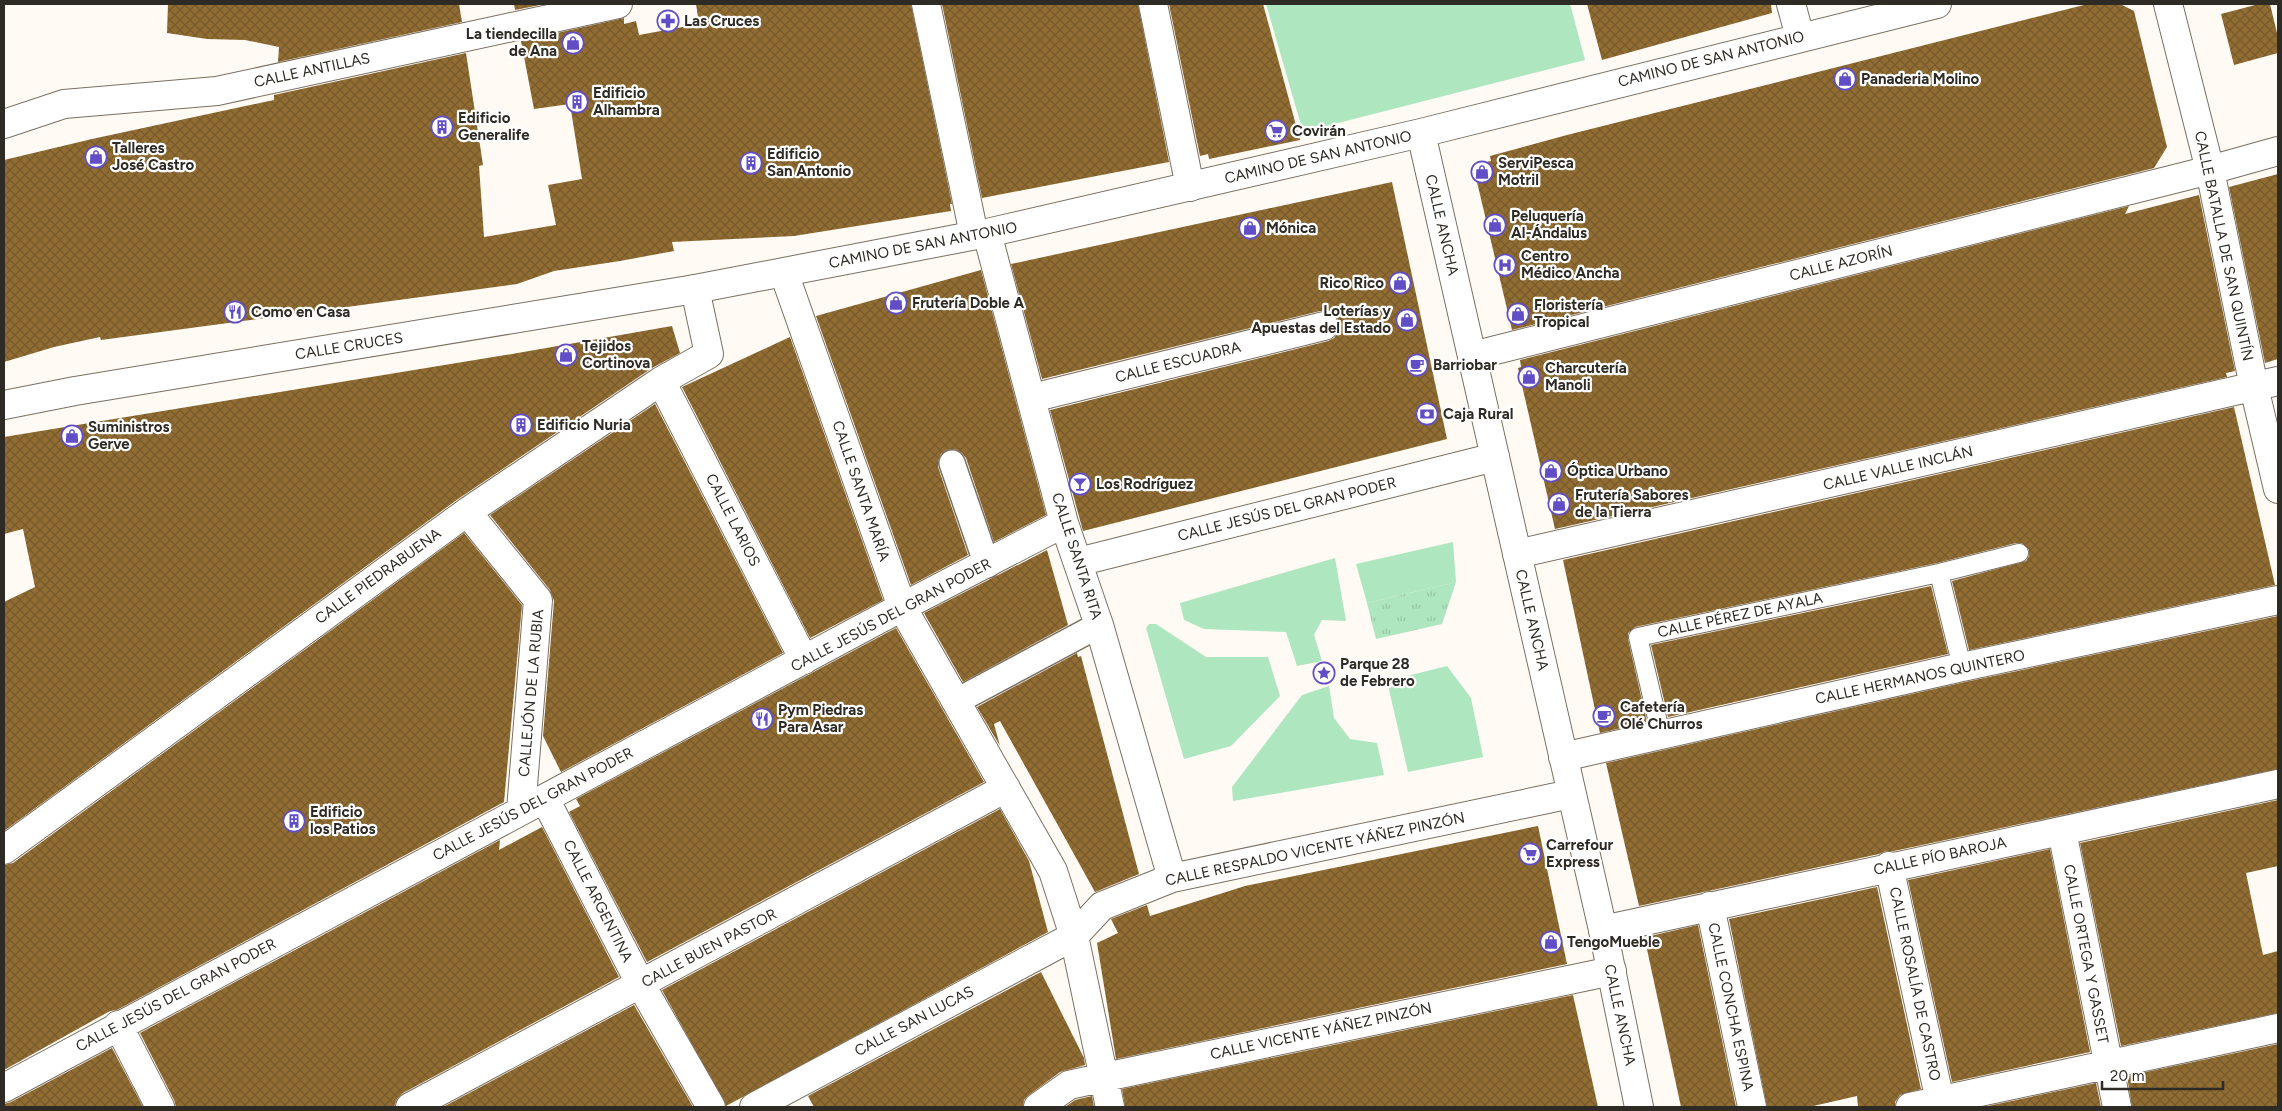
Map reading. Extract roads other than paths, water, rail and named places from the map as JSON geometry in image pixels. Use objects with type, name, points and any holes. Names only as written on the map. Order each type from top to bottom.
[{"type":"street","name":"CALLE ANTILLAS","points":[[4,124],[64,104],[217,91],[588,7],[618,4]]},
{"type":"street","name":"CALLE SANTA RITA","points":[[926,4],[980,234],[1032,398],[1064,523],[1098,625],[1172,878]]},
{"type":"street","points":[[1153,4],[1190,187]]},
{"type":"street","points":[[1791,4],[1800,36]]},
{"type":"street","name":"CAMINO DE SAN ANTONIO","points":[[695,289],[980,234],[1190,187],[1421,133],[1800,36],[1937,4]]},
{"type":"street","name":"CALLE BATALLA DE SAN QUINTÍN","points":[[2168,4],[2266,384],[2278,489]]},
{"type":"street","name":"CALLE ANCHA","points":[[1421,133],[1603,930],[1639,1107]]},
{"type":"street","name":"CALLE AZORÍN","points":[[1472,356],[2210,170],[2278,151]]},
{"type":"street","name":"CALLE SANTA MARÍA","points":[[784,273],[902,607],[1053,871],[1074,936],[1110,1107]]},
{"type":"street","name":"CALLE PIEDRABUENA","points":[[4,850],[467,512],[661,381],[709,354],[695,289]]},
{"type":"street","name":"CALLE CRUCES","points":[[4,405],[75,391],[695,289]]},
{"type":"street","name":"CALLE ESCUADRA","points":[[1032,398],[1324,326]]},
{"type":"street","name":"CALLE LARIOS","points":[[661,381],[804,660]]},
{"type":"street","name":"CALLE VALLE INCLÁN","points":[[1517,554],[2266,384]]},
{"type":"street","name":"CALLE JESÚS DEL GRAN PODER","points":[[1078,562],[1495,456]]},
{"type":"street","points":[[952,463],[987,564]]},
{"type":"street","name":"CALLEJÓN DE LA RUBIA","points":[[467,512],[538,600],[533,804]]},
{"type":"street","name":"CALLE JESÚS DEL GRAN PODER","points":[[4,1088],[118,1025],[902,607],[1064,523]]},
{"type":"street","name":"CALLE HERMANOS QUINTERO","points":[[1563,757],[1962,667],[2278,600]]},
{"type":"street","points":[[955,702],[1098,625]]},
{"type":"street","name":"CALLE PÍO BAROJA","points":[[1603,930],[1889,866],[2278,784]]},
{"type":"street","name":"CALLE BUEN PASTOR","points":[[410,1107],[642,985],[1006,788]]},
{"type":"street","name":"CALLE RESPALDO VICENTE YÁÑEZ PINZÓN","points":[[1074,936],[1102,906],[1172,878],[1572,794]]},
{"type":"street","name":"CALLE ARGENTINA","points":[[533,804],[642,985],[711,1107]]},
{"type":"street","name":"CALLE ORTEGA Y GASSET","points":[[2062,831],[2117,1107]]},
{"type":"street","name":"CALLE ROSALÍA DE CASTRO","points":[[1889,866],[1940,1101]]},
{"type":"street","name":"CALLE CONCHA ESPINA","points":[[1710,906],[1752,1107]]},
{"type":"street","name":"CALLE SAN LUCAS","points":[[754,1107],[1074,936]]},
{"type":"street","name":"CALLE VICENTE YÁÑEZ PINZÓN","points":[[1038,1107],[1069,1085],[1105,1076],[1612,971]]},
{"type":"street","points":[[118,1025],[160,1107]]},
{"type":"street","points":[[1910,1107],[2278,1028]]},
{"type":"lane","name":"CALLE PÉREZ DE AYALA","points":[[1661,735],[1638,637],[1940,573],[2019,553]]},
{"type":"lane","points":[[1940,573],[1962,667]]},
{"type":"place","name":"Las Cruces","points":[[668,21]]},
{"type":"place","name":"La tiendecilla de Ana","points":[[573,43]]},
{"type":"place","name":"Panaderia Molino","points":[[1845,79]]},
{"type":"place","name":"Edificio Alhambra","points":[[577,102]]},
{"type":"place","name":"Edificio Generalife","points":[[442,127]]},
{"type":"place","name":"Covirán","points":[[1276,131]]},
{"type":"place","name":"Talleres José Castro","points":[[96,157]]},
{"type":"place","name":"Edificio San Antonio","points":[[751,163]]},
{"type":"place","name":"ServiPesca Motril","points":[[1482,172]]},
{"type":"place","name":"Peluquería Al-Ándalus","points":[[1495,225]]},
{"type":"place","name":"Mónica","points":[[1250,228]]},
{"type":"place","name":"Centro Médico Ancha","points":[[1505,265]]},
{"type":"place","name":"Rico Rico","points":[[1400,283]]},
{"type":"place","name":"Frutería Doble A","points":[[896,303]]},
{"type":"place","name":"Como en Casa","points":[[235,312]]},
{"type":"place","name":"Floristería Tropical","points":[[1518,314]]},
{"type":"place","name":"Loterías y Apuestas del Estado","points":[[1407,320]]},
{"type":"place","name":"Tejidos Cortinova","points":[[566,355]]},
{"type":"place","name":"Barriobar","points":[[1417,365]]},
{"type":"place","name":"Charcutería Manoli","points":[[1529,377]]},
{"type":"place","name":"Caja Rural","points":[[1427,414]]},
{"type":"place","name":"Edificio Nuria","points":[[521,425]]},
{"type":"place","name":"Suministros Gerve","points":[[72,436]]},
{"type":"place","name":"Óptica Urbano","points":[[1551,471]]},
{"type":"place","name":"Los Rodríguez","points":[[1080,484]]},
{"type":"place","name":"Frutería Sabores de la Tierra","points":[[1559,504]]},
{"type":"place","name":"Parque 28 de Febrero","points":[[1324,673]]},
{"type":"place","name":"Cafetería Olé Churros","points":[[1604,716]]},
{"type":"place","name":"Pym Piedras Para Asar","points":[[762,719]]},
{"type":"place","name":"Edificio los Patios","points":[[294,821]]},
{"type":"place","name":"Carrefour Express","points":[[1530,854]]},
{"type":"place","name":"TengoMueble","points":[[1551,942]]}]
